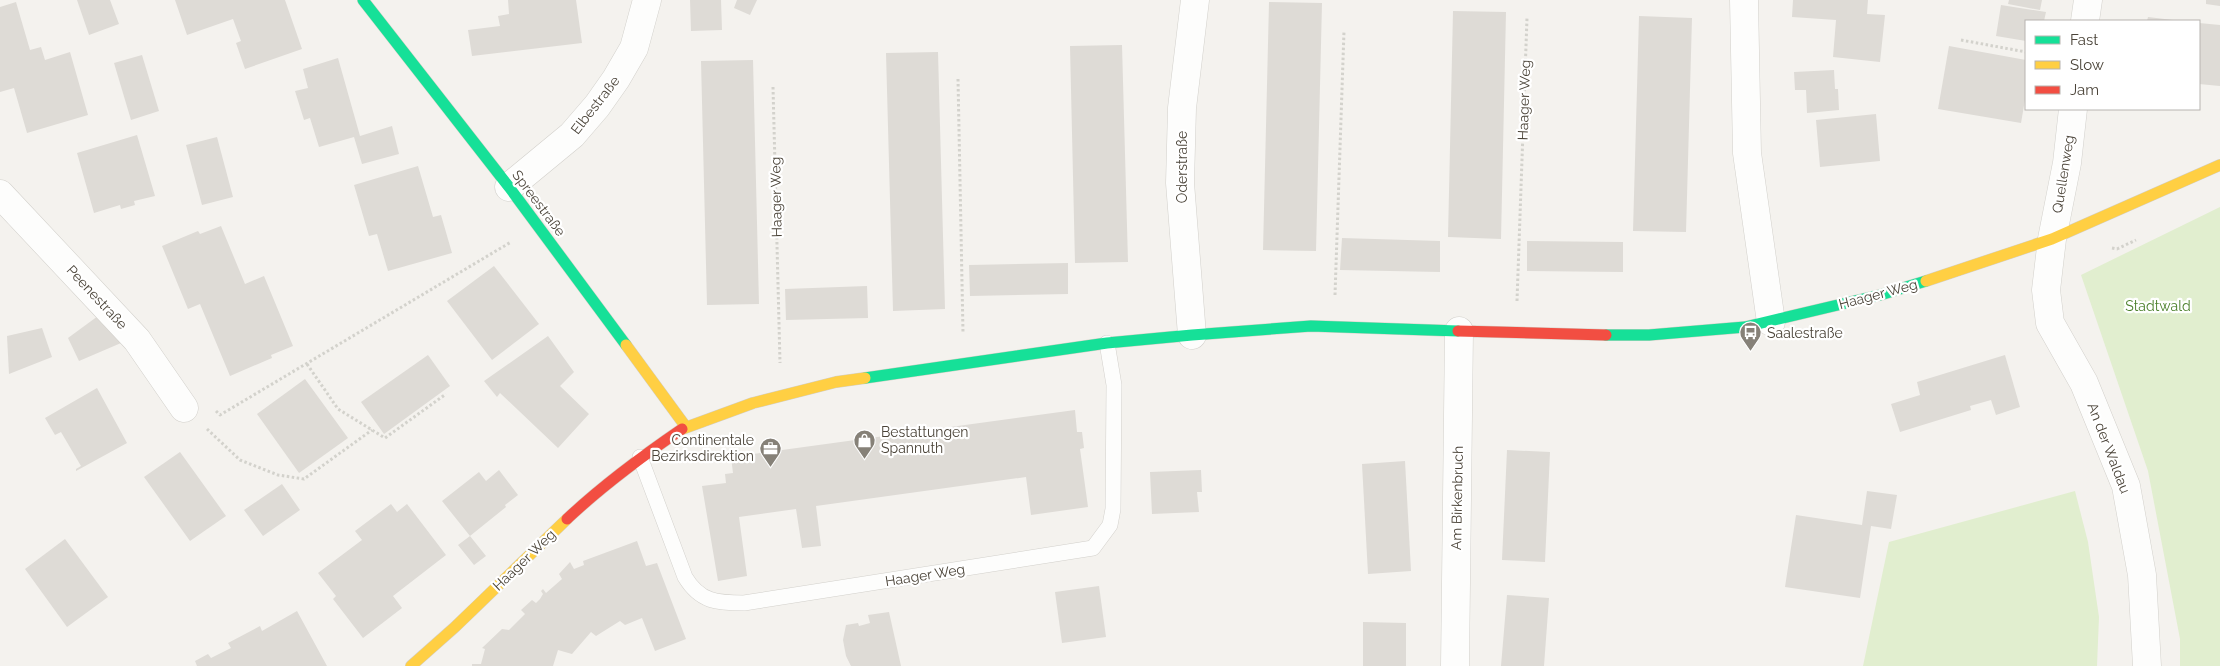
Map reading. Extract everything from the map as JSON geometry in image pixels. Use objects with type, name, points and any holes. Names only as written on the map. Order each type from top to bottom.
[{"type":"street","name":"Spreestraße","points":[[363,0],[509,187],[686,427]]},
{"type":"street","name":"Elbestraße","points":[[509,187],[572,135],[597,106],[634,48],[647,0]]},
{"type":"street","name":"Oderstraße","points":[[1192,334],[1180,183],[1182,108],[1195,0]]},
{"type":"street","points":[[1744,0],[1747,153],[1771,322]]},
{"type":"street","points":[[2085,20],[2088,0]]},
{"type":"street","name":"Quellenweg","points":[[2052,239],[2067,163],[2073,110]]},
{"type":"street","name":"Haager Weg","points":[[410,666],[456,627],[598,489],[640,457],[686,427],[753,403],[836,382],[1108,343],[1192,334],[1334,326],[1649,335],[1745,327],[1880,295],[1974,266],[2052,239],[2220,164]]},
{"type":"street","name":"Peenestraße","points":[[0,194],[137,340],[184,408]]},
{"type":"street","name":"An der Waldau","points":[[2052,239],[2046,290],[2050,323],[2084,383],[2126,486],[2142,575],[2147,666]]},
{"type":"street","name":"Am Birkenbruch","points":[[1455,666],[1459,331]]},
{"type":"lane","name":"Haager Weg","points":[[640,457],[685,577],[693,590],[707,599],[722,603],[754,601],[1093,548],[1110,526],[1113,509],[1114,385],[1108,343]]},
{"type":"path","name":"Haager Weg","points":[[1516,332],[1527,18]]},
{"type":"path","points":[[1334,326],[1344,31]]},
{"type":"path","points":[[1961,40],[2025,52]]},
{"type":"path","points":[[958,79],[964,363]]},
{"type":"path","name":"Haager Weg","points":[[773,87],[781,396]]},
{"type":"path","points":[[184,408],[211,404],[220,415],[538,226]]},
{"type":"path","points":[[307,364],[338,409],[385,438],[446,394]]},
{"type":"path","points":[[184,408],[240,460],[278,475],[304,479],[372,430]]},
{"type":"green space","name":"Stadtwald","points":[[2220,207],[2220,666],[2180,666],[2180,639],[2148,471],[2081,275]]},
{"type":"green space","points":[[2075,491],[2088,542],[2099,617],[2097,666],[1863,666],[1889,542]]},
{"type":"building","points":[[77,0],[110,0],[119,24],[89,35]]},
{"type":"building","points":[[175,0],[285,0],[302,49],[245,69],[236,43],[241,41],[233,19],[187,35]]},
{"type":"building","points":[[508,0],[576,0],[582,43],[472,56],[468,30],[500,26],[498,16],[509,14]]},
{"type":"building","points":[[690,0],[721,0],[722,30],[691,31]]},
{"type":"building","points":[[737,0],[757,0],[750,15],[734,8]]},
{"type":"building","points":[[1793,0],[1868,0],[1867,14],[1885,15],[1880,62],[1833,57],[1836,20],[1792,17]]},
{"type":"building","points":[[2009,0],[2042,0],[2040,10],[2008,4]]},
{"type":"building","points":[[2206,0],[2220,0],[2220,6],[2206,4]]},
{"type":"building","points":[[16,2],[30,50],[41,47],[45,60],[70,52],[88,115],[27,133],[14,88],[0,92],[0,7]]},
{"type":"building","points":[[1269,2],[1322,3],[1316,251],[1263,250]]},
{"type":"building","points":[[2001,5],[2046,12],[2044,20],[2025,20],[2025,41],[1996,36]]},
{"type":"building","points":[[1453,11],[1506,12],[1501,239],[1448,237]]},
{"type":"building","points":[[1639,16],[1692,18],[1686,232],[1633,231]]},
{"type":"building","points":[[2148,17],[2173,20],[2147,20]]},
{"type":"building","points":[[2200,23],[2220,25],[2220,86],[2200,84]]},
{"type":"building","points":[[1122,45],[1128,262],[1075,263],[1070,46]]},
{"type":"building","points":[[1949,46],[2025,60],[2025,100],[2021,123],[1938,109]]},
{"type":"building","points":[[938,52],[945,309],[893,311],[886,53]]},
{"type":"building","points":[[142,55],[159,111],[131,120],[114,63]]},
{"type":"building","points":[[338,58],[360,136],[392,126],[399,154],[362,164],[354,137],[319,147],[310,118],[304,120],[295,91],[308,88],[303,69]]},
{"type":"building","points":[[753,60],[759,304],[707,305],[701,61]]},
{"type":"building","points":[[1834,70],[1835,89],[1838,89],[1839,110],[1807,113],[1806,90],[1795,90],[1794,72]]},
{"type":"building","points":[[1876,114],[1880,161],[1820,167],[1816,120]]},
{"type":"building","points":[[137,135],[155,196],[134,201],[135,205],[121,209],[120,205],[94,213],[77,153]]},
{"type":"building","points":[[217,137],[233,197],[202,205],[186,145]]},
{"type":"building","points":[[418,166],[433,217],[441,215],[452,253],[388,271],[377,234],[369,236],[354,185]]},
{"type":"building","points":[[221,226],[245,284],[264,276],[293,346],[271,355],[272,358],[230,376],[200,304],[188,309],[162,246],[198,231],[200,234]]},
{"type":"building","points":[[1342,238],[1440,241],[1440,272],[1340,270]]},
{"type":"building","points":[[1527,241],[1623,242],[1623,272],[1527,271]]},
{"type":"building","points":[[1068,263],[1068,294],[970,296],[969,265]]},
{"type":"building","points":[[494,266],[539,324],[492,360],[447,301]]},
{"type":"building","points":[[867,286],[868,318],[786,320],[785,289]]},
{"type":"building","points":[[98,316],[121,343],[79,361],[68,338]]},
{"type":"building","points":[[42,328],[52,357],[9,374],[7,336]]},
{"type":"building","points":[[548,336],[574,372],[560,386],[589,414],[558,448],[500,393],[497,397],[484,381]]},
{"type":"building","points":[[428,355],[450,386],[384,434],[361,402]]},
{"type":"building","points":[[2005,355],[2020,407],[1996,415],[1991,400],[1970,406],[1971,410],[1900,432],[1891,404],[1920,395],[1917,382]]},
{"type":"building","points":[[305,379],[348,438],[299,473],[257,414]]},
{"type":"building","points":[[97,388],[127,443],[76,471],[81,466],[61,432],[55,435],[45,418]]},
{"type":"building","points":[[1075,410],[1077,432],[1082,432],[1084,448],[1080,449],[1088,507],[1031,515],[1026,477],[816,506],[821,546],[802,548],[796,509],[739,517],[747,576],[718,581],[702,486],[726,483],[725,474],[733,473],[731,457]]},
{"type":"building","points":[[1507,450],[1550,452],[1545,562],[1502,560]]},
{"type":"building","points":[[180,452],[226,516],[190,541],[144,477]]},
{"type":"building","points":[[1405,461],[1411,571],[1368,574],[1362,464]]},
{"type":"building","points":[[499,470],[518,495],[470,536],[442,501],[479,472],[486,481]]},
{"type":"building","points":[[1201,470],[1202,492],[1197,492],[1199,512],[1152,514],[1150,472]]},
{"type":"building","points":[[282,484],[300,510],[263,536],[244,510]]},
{"type":"building","points":[[1867,491],[1897,495],[1891,529],[1871,526],[1860,598],[1785,587],[1796,515],[1862,525]]},
{"type":"building","points":[[391,504],[397,512],[407,504],[446,555],[393,596],[402,608],[363,638],[333,599],[336,596],[318,573],[362,540],[355,531]]},
{"type":"building","points":[[470,536],[486,556],[474,565],[458,545]]},
{"type":"building","points":[[65,539],[108,597],[67,627],[25,569]]},
{"type":"building","points":[[637,541],[646,566],[657,563],[686,639],[655,651],[642,618],[625,625],[620,621],[596,636],[591,632],[572,654],[558,650],[553,666],[472,666],[472,664],[481,664],[485,649],[482,648],[502,629],[509,630],[525,614],[521,610],[532,600],[536,603],[543,594],[541,591],[543,589],[546,593],[562,579],[559,574],[570,562],[574,569],[584,565],[583,561]]},
{"type":"building","points":[[1099,586],[1106,637],[1062,643],[1055,592]]},
{"type":"building","points":[[1507,595],[1549,598],[1544,666],[1501,666]]},
{"type":"building","points":[[297,611],[327,666],[197,666],[195,661],[208,654],[211,658],[231,648],[228,643],[260,626],[262,631]]},
{"type":"building","points":[[889,612],[901,666],[851,666],[846,656],[843,640],[846,625],[858,623],[859,626],[870,623],[868,615]]},
{"type":"building","points":[[1363,622],[1406,623],[1406,666],[1363,666]]},
{"type":"traffic: fast","points":[[363,0],[509,187],[626,345]]},
{"type":"traffic: fast","points":[[1606,335],[1649,335],[1745,327],[1880,295],[1926,281]]},
{"type":"traffic: fast","points":[[865,378],[1107,343],[1192,335],[1311,326],[1458,331]]},
{"type":"traffic: slow","points":[[1926,281],[2052,239],[2220,165]]},
{"type":"traffic: slow","points":[[626,345],[686,427]]},
{"type":"traffic: slow","points":[[682,429],[753,403],[836,382],[865,378]]},
{"type":"traffic: slow","points":[[411,666],[455,627],[567,519]]},
{"type":"traffic: jam","points":[[1458,331],[1606,335]]},
{"type":"traffic: jam","points":[[567,519],[623,472],[682,429]]},
{"type":"place","name":"Saalestraße","points":[[1751,352]]},
{"type":"place","name":"Bestattungen Spannuth","points":[[865,459]]},
{"type":"place","name":"Continentale Bezirksdirektion","points":[[770,467]]}]
